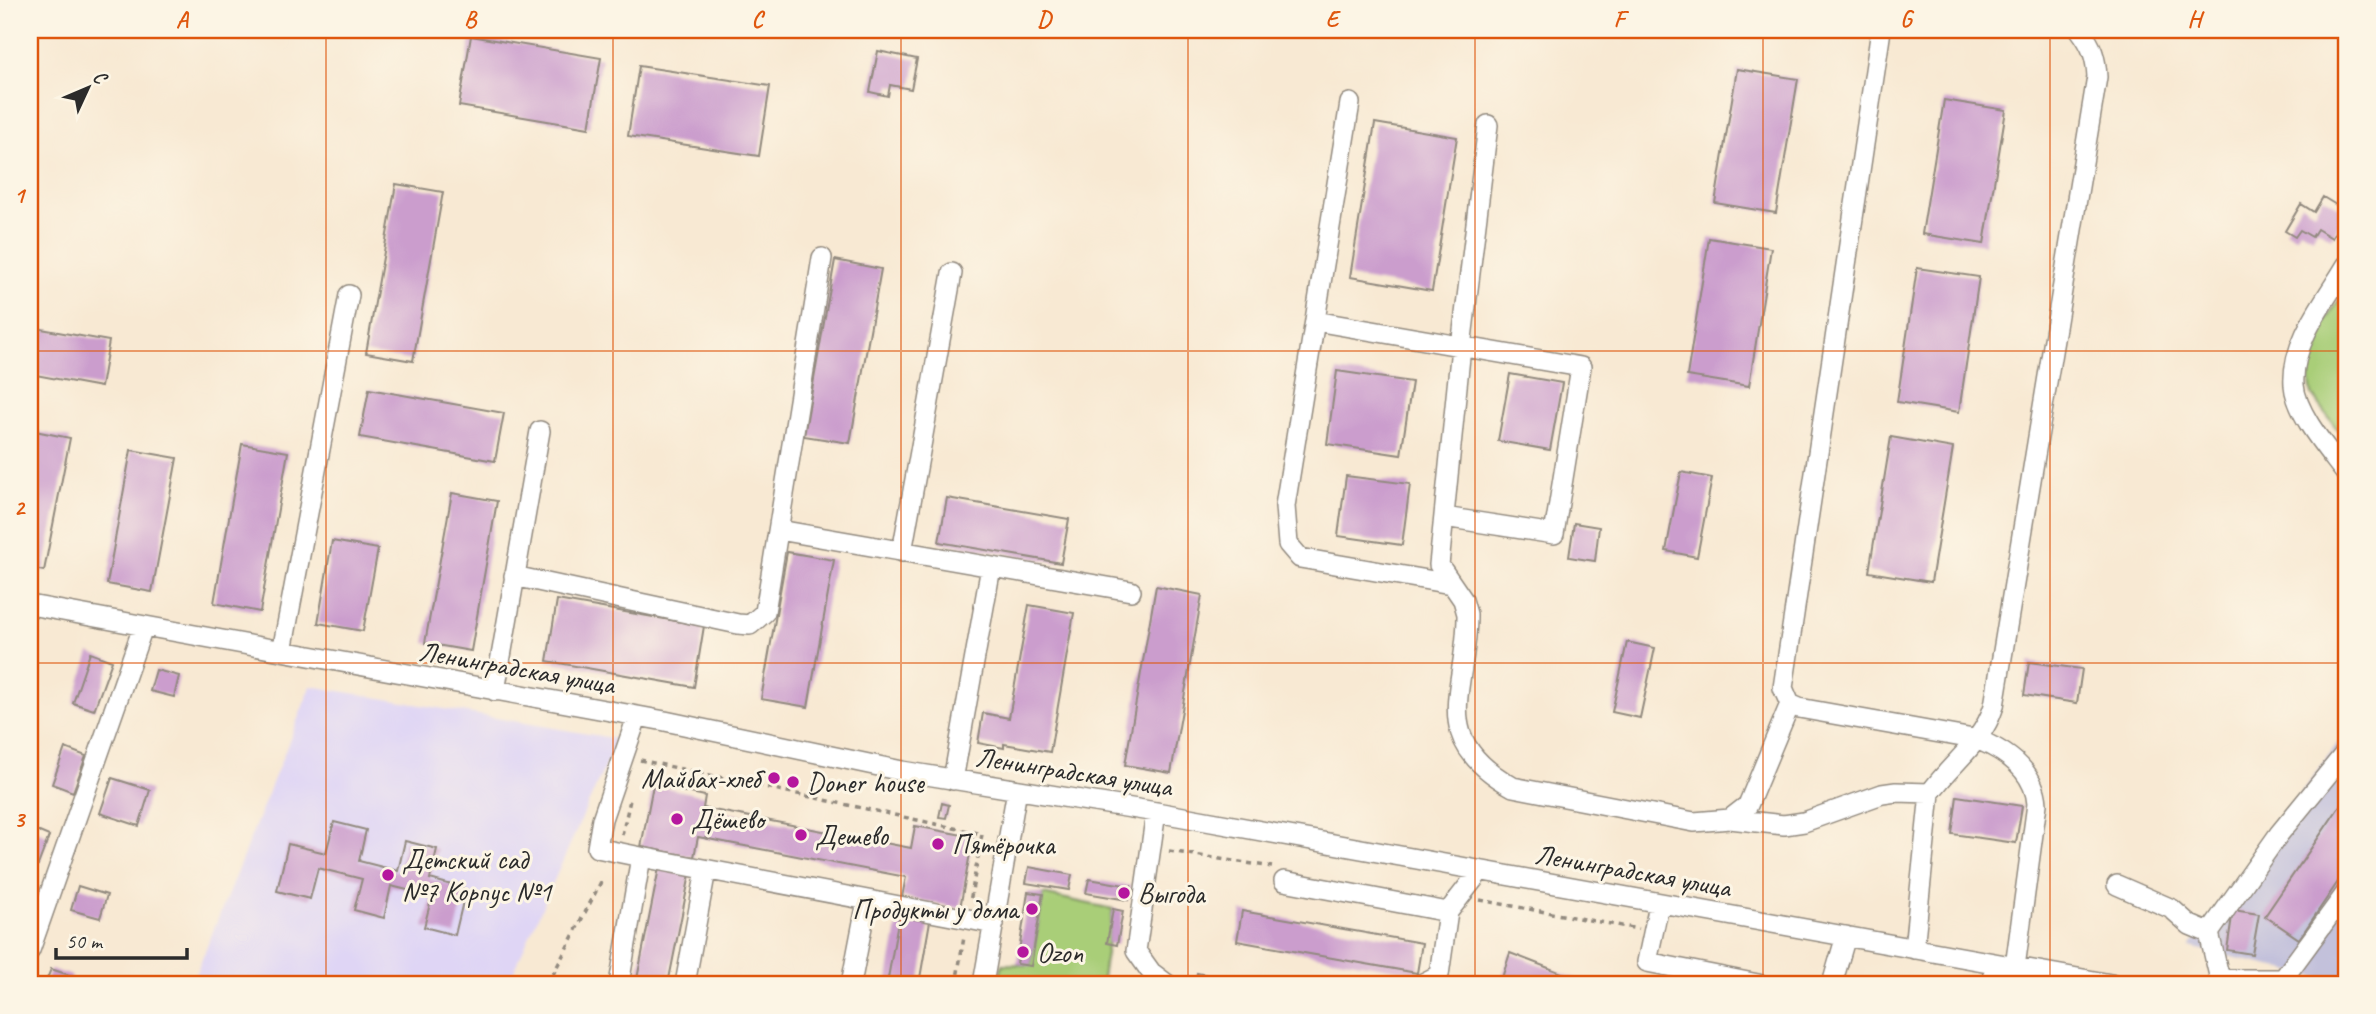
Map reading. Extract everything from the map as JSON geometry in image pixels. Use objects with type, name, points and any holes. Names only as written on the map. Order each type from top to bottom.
[{"type":"street","points":[[1730,819],[1748,804],[1790,704],[1783,688],[1881,30]]},
{"type":"street","points":[[1914,948],[1930,793],[1945,773],[1979,740],[1994,706],[2097,77],[2096,59],[2091,44],[2080,30]]},
{"type":"street","points":[[1350,103],[1285,506],[1287,537],[1292,553],[1300,558],[1451,584]]},
{"type":"street","points":[[1488,125],[1461,347],[1439,565],[1463,600],[1467,614],[1455,701],[1466,747],[1492,776],[1513,787],[1694,822],[1730,819],[1784,825],[1804,822],[1882,794],[1930,793]]},
{"type":"street","points":[[514,576],[750,625],[765,612],[822,258]]},
{"type":"street","points":[[2346,266],[2309,328],[2297,356],[2294,386],[2311,427],[2346,474]]},
{"type":"street","points":[[902,552],[952,273]]},
{"type":"street","points":[[282,650],[349,295]]},
{"type":"street","points":[[1315,321],[1581,367],[1554,534],[1444,517]]},
{"type":"street","points":[[495,691],[540,431]]},
{"type":"street","points":[[779,530],[1131,591]]},
{"type":"street","points":[[953,779],[991,567]]},
{"type":"street","name":"Ленинградская улица","points":[[30,605],[282,650],[953,779],[1156,812],[1659,905],[2111,984]]},
{"type":"street","points":[[30,950],[143,626]]},
{"type":"street","points":[[1790,704],[1979,740],[2002,750],[2032,780],[2036,791],[2007,965],[1989,984]]},
{"type":"street","points":[[637,717],[602,819],[597,848],[994,924]]},
{"type":"street","points":[[2346,752],[2279,834],[2209,933],[2221,982],[2283,979],[2346,893]]},
{"type":"street","points":[[984,984],[1017,790]]},
{"type":"street","points":[[1156,812],[1136,951],[1145,966],[1167,984]]},
{"type":"street","points":[[619,984],[641,857]]},
{"type":"street","points":[[685,984],[706,870]]},
{"type":"street","points":[[1420,984],[1439,975],[1448,912],[1480,871]]},
{"type":"street","points":[[1284,881],[1448,912]]},
{"type":"street","points":[[2117,885],[2172,909],[2190,925],[2209,933]]},
{"type":"street","points":[[851,984],[867,901]]},
{"type":"street","points":[[1659,905],[1647,962],[1758,984]]},
{"type":"street","points":[[1832,984],[1846,936]]},
{"type":"path","points":[[636,772],[639,760],[982,834],[956,984]]},
{"type":"path","points":[[622,835],[630,797]]},
{"type":"path","points":[[548,984],[603,878]]},
{"type":"shaded area","points":[[311,686],[617,739],[508,984],[192,984]]},
{"type":"shaded area","points":[[2346,731],[2346,984],[2190,947]]},
{"type":"green space","points":[[2346,288],[2346,441],[2312,395],[2306,355]]},
{"type":"green space","points":[[1043,894],[1113,909],[1102,978],[1106,984],[995,984],[996,975],[1000,978],[1002,964],[1031,965]]},
{"type":"building","points":[[471,36],[601,58],[589,128],[459,106]]},
{"type":"building","points":[[878,51],[917,59],[911,89],[890,85],[888,96],[870,92]]},
{"type":"building","points":[[639,66],[770,86],[759,156],[628,136]]},
{"type":"building","points":[[1737,69],[1798,79],[1776,213],[1715,203]]},
{"type":"building","points":[[1944,100],[2006,110],[1984,244],[1922,234]]},
{"type":"building","points":[[1375,123],[1457,137],[1432,291],[1350,277]]},
{"type":"building","points":[[396,184],[443,192],[413,361],[366,353]]},
{"type":"building","points":[[2323,197],[2346,211],[2332,238],[2317,229],[2312,237],[2300,230],[2295,237],[2285,231],[2301,204],[2314,212]]},
{"type":"building","points":[[1709,238],[1771,248],[1749,386],[1687,376]]},
{"type":"building","points":[[835,260],[881,269],[850,443],[804,436]]},
{"type":"building","points":[[1917,268],[1979,277],[1959,412],[1897,402]]},
{"type":"building","points":[[30,327],[109,341],[101,387],[30,374]]},
{"type":"building","points":[[1337,371],[1412,382],[1401,455],[1327,444]]},
{"type":"building","points":[[1510,374],[1562,383],[1550,450],[1498,441]]},
{"type":"building","points":[[369,389],[504,413],[495,461],[360,437]]},
{"type":"building","points":[[30,430],[70,438],[44,571],[30,568]]},
{"type":"building","points":[[1891,437],[1953,448],[1931,582],[1869,572]]},
{"type":"building","points":[[242,444],[288,452],[260,612],[214,603]]},
{"type":"building","points":[[131,450],[177,458],[152,592],[107,584]]},
{"type":"building","points":[[1681,472],[1712,478],[1697,557],[1666,551]]},
{"type":"building","points":[[1346,476],[1410,484],[1402,545],[1338,536]]},
{"type":"building","points":[[452,493],[497,501],[471,651],[425,643]]},
{"type":"building","points":[[947,498],[1069,519],[1061,563],[939,542]]},
{"type":"building","points":[[1574,523],[1599,527],[1595,561],[1569,557]]},
{"type":"building","points":[[332,541],[378,549],[363,631],[318,623]]},
{"type":"building","points":[[787,552],[834,560],[808,707],[761,699]]},
{"type":"building","points":[[1156,586],[1202,595],[1171,773],[1125,765]]},
{"type":"building","points":[[557,600],[704,626],[694,687],[547,661]]},
{"type":"building","points":[[1029,605],[1074,613],[1050,752],[1004,744],[1004,748],[978,743],[983,713],[1009,718]]},
{"type":"building","points":[[1627,642],[1655,648],[1640,718],[1612,712]]},
{"type":"building","points":[[90,653],[112,661],[94,710],[73,703]]},
{"type":"building","points":[[2029,662],[2082,669],[2077,703],[2024,695]]},
{"type":"building","points":[[156,670],[179,676],[174,697],[150,691]]},
{"type":"building","points":[[65,748],[86,756],[73,792],[52,784]]},
{"type":"building","points":[[112,778],[150,790],[139,826],[100,813]]},
{"type":"building","points":[[653,785],[705,796],[703,808],[911,848],[915,826],[973,837],[960,908],[902,897],[906,877],[698,837],[694,857],[641,847]]},
{"type":"building","points":[[1957,796],[2022,806],[2016,843],[1952,834]]},
{"type":"building","points":[[2346,797],[2346,870],[2299,939],[2265,916]]},
{"type":"building","points":[[942,803],[949,805],[946,818],[939,817]]},
{"type":"building","name":"Детский сад №7 Корпус №1","points":[[334,822],[366,830],[359,861],[398,871],[405,841],[437,849],[430,879],[466,889],[455,935],[424,927],[432,896],[391,886],[384,918],[354,910],[362,879],[318,868],[310,899],[277,891],[288,844],[326,853]]},
{"type":"building","points":[[30,828],[49,836],[38,865],[30,862]]},
{"type":"building","points":[[1029,867],[1072,875],[1069,890],[1026,883]]},
{"type":"building","points":[[659,868],[690,874],[668,984],[636,984]]},
{"type":"building","points":[[1089,879],[1131,886],[1128,900],[1086,893]]},
{"type":"building","points":[[78,886],[107,895],[100,918],[71,910]]},
{"type":"building","points":[[1028,892],[1043,894],[1031,966],[1017,964]]},
{"type":"building","points":[[1113,909],[1123,911],[1117,945],[1107,943]]},
{"type":"building","points":[[2233,910],[2259,914],[2252,954],[2227,950]]},
{"type":"building","points":[[1242,911],[1422,943],[1417,973],[1237,941]]},
{"type":"building","points":[[899,916],[930,921],[919,984],[887,984]]},
{"type":"building","points":[[1510,953],[1590,984],[1500,984]]},
{"type":"building","points":[[51,969],[72,976],[70,984],[45,984]]},
{"type":"building","points":[[1197,973],[1227,979],[1226,984],[1195,984]]},
{"type":"place","name":"Майбах-хлеб","points":[[774,778]]},
{"type":"place","name":"Doner house","points":[[793,782]]},
{"type":"place","name":"Дёшево","points":[[677,819]]},
{"type":"place","name":"Дешево","points":[[801,835]]},
{"type":"place","name":"Пятёрочка","points":[[938,844]]},
{"type":"place","name":"Детский сад №7 Корпус №1","points":[[388,875]]},
{"type":"place","name":"Выгода","points":[[1124,893]]},
{"type":"place","name":"Продукты у дома","points":[[1032,909]]},
{"type":"place","name":"Ozon","points":[[1023,952]]}]
